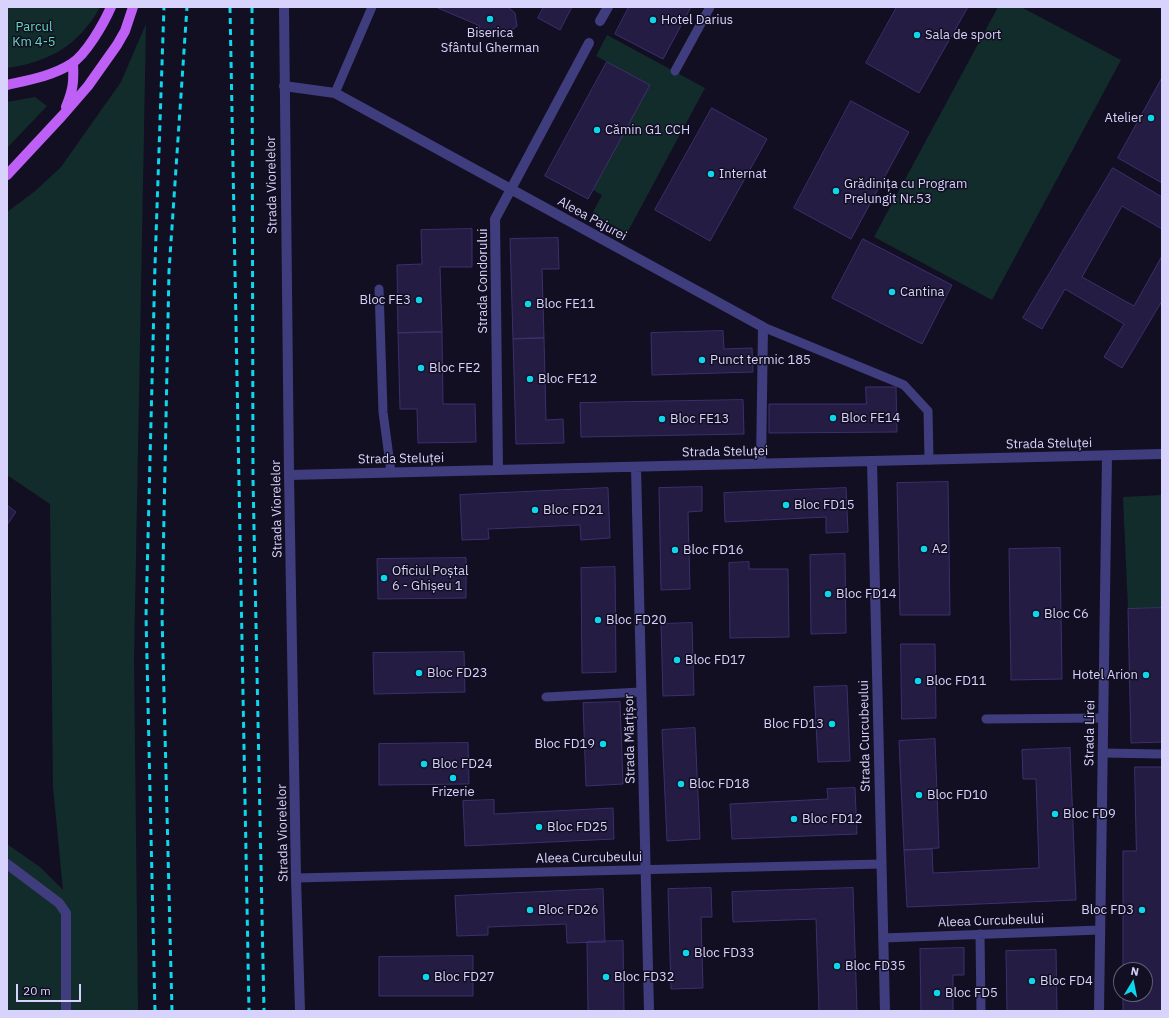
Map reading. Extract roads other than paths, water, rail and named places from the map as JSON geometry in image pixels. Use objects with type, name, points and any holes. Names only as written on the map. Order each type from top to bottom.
[{"type":"main road","points":[[7,85],[46,76],[73,64],[96,36],[111,7]]},
{"type":"main road","points":[[7,175],[88,86],[125,31],[133,7]]},
{"type":"main road","points":[[62,116],[72,92],[74,77],[73,64]]},
{"type":"street","name":"Strada Viorelelor","points":[[284,7],[289,475],[296,878],[300,1011]]},
{"type":"street","points":[[600,21],[608,7]]},
{"type":"street","name":"Strada Condorului","points":[[498,470],[495,219],[589,43]]},
{"type":"street","name":"Aleea Pajurei","points":[[284,86],[335,93],[763,328]]},
{"type":"street","points":[[761,464],[763,328]]},
{"type":"street","name":"Strada Steluței","points":[[289,475],[1162,454]]},
{"type":"street","name":"Strada Lirei","points":[[1099,1011],[1107,456]]},
{"type":"street","name":"Strada Curcubeului","points":[[872,461],[885,1011]]},
{"type":"street","name":"Strada Mărțișor","points":[[636,467],[649,1011]]},
{"type":"street","points":[[7,864],[59,903],[66,913],[66,1011]]},
{"type":"lane","points":[[335,93],[372,7]]},
{"type":"lane","points":[[674,71],[710,7]]},
{"type":"lane","points":[[379,289],[383,412],[391,472]]},
{"type":"lane","points":[[763,328],[904,385],[928,411],[929,460]]},
{"type":"lane","points":[[546,697],[642,692]]},
{"type":"lane","points":[[986,719],[1103,718]]},
{"type":"lane","points":[[1103,753],[1162,754]]},
{"type":"lane","name":"Aleea Curcubeului","points":[[296,878],[881,864]]},
{"type":"lane","name":"Aleea Curcubeului","points":[[883,938],[1100,930]]},
{"type":"lane","points":[[980,934],[981,1011]]},
{"type":"railway","points":[[155,1011],[146,616],[155,265],[164,7]]},
{"type":"railway","points":[[172,1011],[162,615],[169,271],[187,7]]},
{"type":"railway","points":[[230,7],[249,1011]]},
{"type":"railway","points":[[252,7],[253,479],[264,1011]]},
{"type":"place","name":"Biserica Sfântul Gherman","points":[[490,19]]},
{"type":"place","name":"Hotel Darius","points":[[653,20]]},
{"type":"place","name":"Sala de sport","points":[[917,35]]},
{"type":"place","name":"Atelier","points":[[1151,118]]},
{"type":"place","name":"Cămin G1 CCH","points":[[597,130]]},
{"type":"place","name":"Internat","points":[[711,174]]},
{"type":"place","name":"Grădinița cu Program Prelungit Nr.53","points":[[836,191]]},
{"type":"place","name":"Cantina","points":[[892,292]]},
{"type":"place","name":"Bloc FE3","points":[[419,300]]},
{"type":"place","name":"Bloc FE11","points":[[528,304]]},
{"type":"place","name":"Punct termic 185","points":[[702,360]]},
{"type":"place","name":"Bloc FE2","points":[[421,368]]},
{"type":"place","name":"Bloc FE12","points":[[530,379]]},
{"type":"place","name":"Bloc FE14","points":[[833,418]]},
{"type":"place","name":"Bloc FE13","points":[[662,419]]},
{"type":"place","name":"Bloc FD15","points":[[786,505]]},
{"type":"place","name":"Bloc FD21","points":[[535,510]]},
{"type":"place","name":"A2","points":[[924,549]]},
{"type":"place","name":"Bloc FD16","points":[[675,550]]},
{"type":"place","name":"Oficiul Poștal 6 - Ghișeu 1","points":[[384,578]]},
{"type":"place","name":"Bloc FD14","points":[[828,594]]},
{"type":"place","name":"Bloc C6","points":[[1036,614]]},
{"type":"place","name":"Bloc FD20","points":[[598,620]]},
{"type":"place","name":"Bloc FD17","points":[[677,660]]},
{"type":"place","name":"Bloc FD23","points":[[419,673]]},
{"type":"place","name":"Hotel Arion","points":[[1146,675]]},
{"type":"place","name":"Bloc FD11","points":[[918,681]]},
{"type":"place","name":"Bloc FD13","points":[[832,724]]},
{"type":"place","name":"Bloc FD19","points":[[603,744]]},
{"type":"place","name":"Bloc FD24","points":[[424,764]]},
{"type":"place","name":"Frizerie","points":[[453,778]]},
{"type":"place","name":"Bloc FD18","points":[[681,784]]},
{"type":"place","name":"Bloc FD10","points":[[919,795]]},
{"type":"place","name":"Bloc FD9","points":[[1055,814]]},
{"type":"place","name":"Bloc FD12","points":[[794,819]]},
{"type":"place","name":"Bloc FD25","points":[[539,827]]},
{"type":"place","name":"Bloc FD26","points":[[530,910]]},
{"type":"place","name":"Bloc FD3","points":[[1142,910]]},
{"type":"place","name":"Bloc FD33","points":[[686,953]]},
{"type":"place","name":"Bloc FD35","points":[[837,966]]},
{"type":"place","name":"Bloc FD27","points":[[426,977]]},
{"type":"place","name":"Bloc FD32","points":[[606,977]]},
{"type":"place","name":"Bloc FD4","points":[[1032,981]]},
{"type":"place","name":"Bloc FD5","points":[[937,993]]},
{"type":"park label","name":"Parcul Km 4-5","points":[[34,34]]}]
